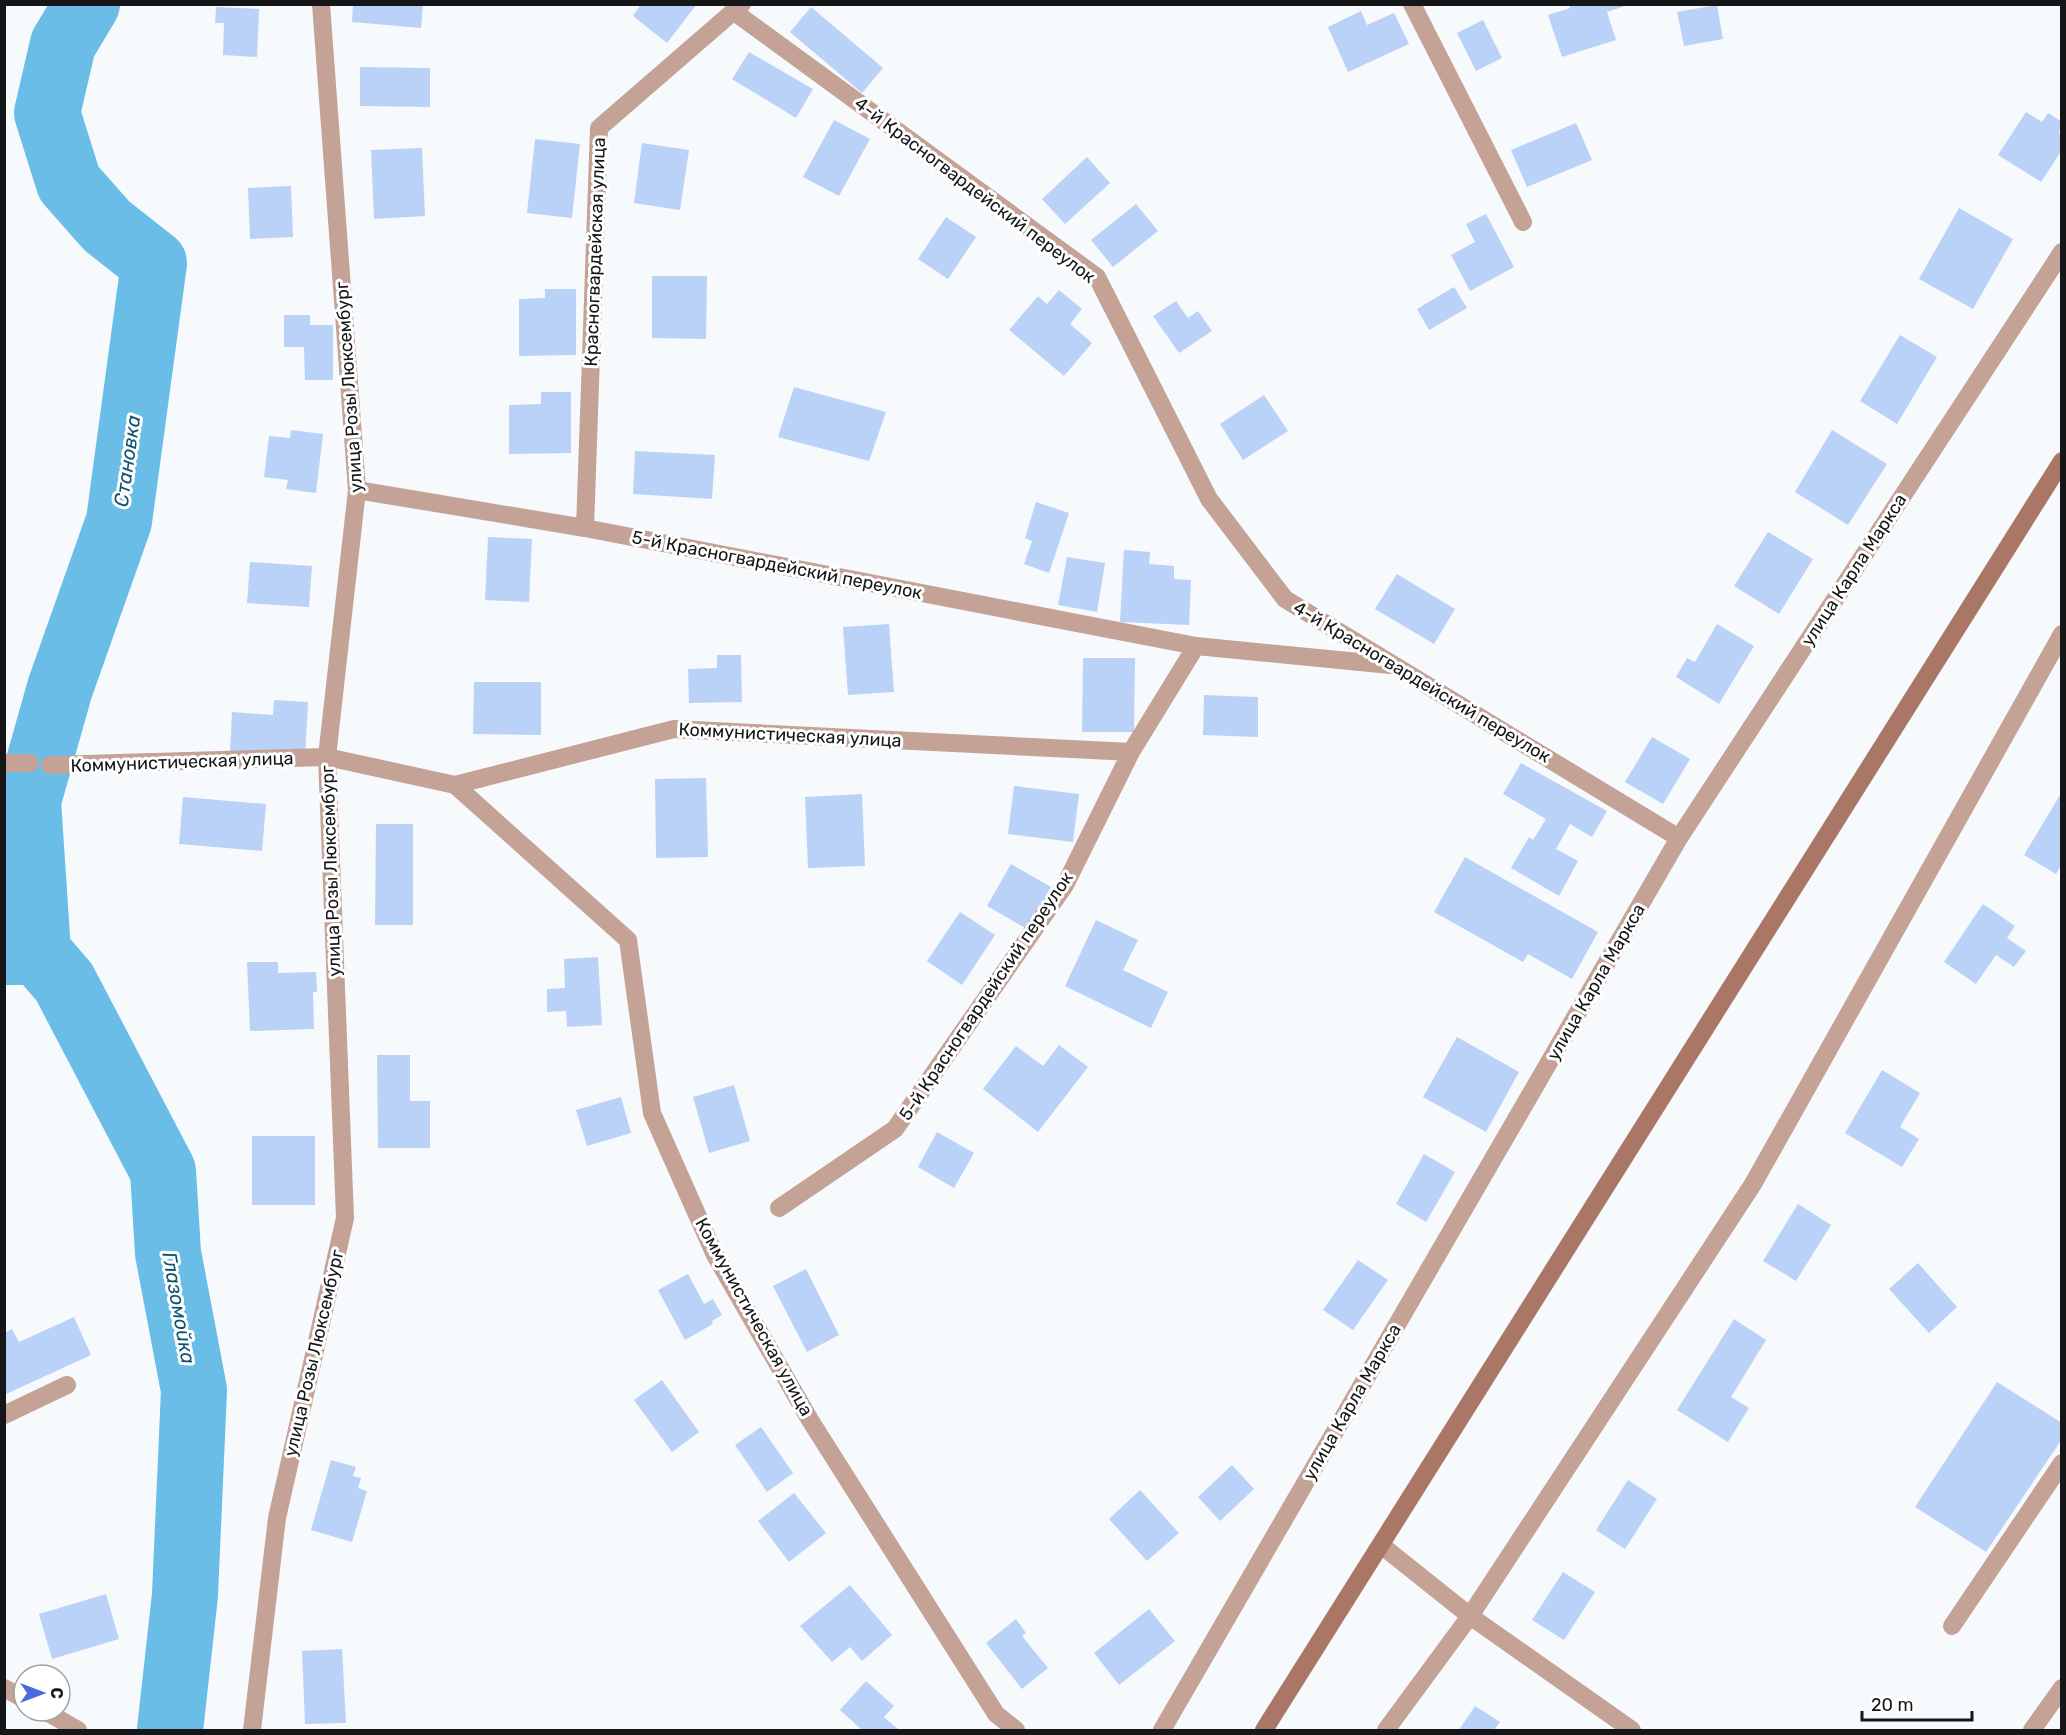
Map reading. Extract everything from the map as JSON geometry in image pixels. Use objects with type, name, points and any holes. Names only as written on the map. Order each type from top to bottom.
[{"type":"main road","points":[[1264,1731],[2061,461]]},
{"type":"street","name":"улица Розы Люксембург","points":[[252,1731],[277,1518],[345,1218],[327,757],[357,490],[321,4]]},
{"type":"street","points":[[1412,4],[1523,222]]},
{"type":"street","name":"Красногвардейская улица","points":[[585,528],[600,128],[737,8]]},
{"type":"street","name":"4-й Красногвардейский переулок","points":[[737,8],[1097,278],[1209,499],[1285,599],[1679,838]]},
{"type":"street","name":"улица Карла Маркса","points":[[1162,1731],[1679,838],[2061,252]]},
{"type":"street","name":"5-й Красногвардейский переулок","points":[[357,490],[585,528],[1196,646],[1394,665]]},
{"type":"street","points":[[1386,1731],[1470,1616],[1754,1184],[2061,634]]},
{"type":"street","name":"5-й Красногвардейский переулок","points":[[779,1208],[896,1130],[1065,885],[1131,752],[1196,646]]},
{"type":"street","name":"Коммунистическая улица","points":[[4,763],[50,765],[327,757],[455,785],[674,729],[1131,752]]},
{"type":"street","name":"Коммунистическая улица","points":[[455,785],[628,940],[652,1113],[715,1255],[835,1461],[996,1714],[1016,1731]]},
{"type":"street","points":[[4,1415],[67,1385]]},
{"type":"street","points":[[1952,1626],[2061,1463]]},
{"type":"street","points":[[1382,1545],[1470,1616],[1632,1731]]},
{"type":"street","points":[[2032,1731],[2061,1688]]},
{"type":"street","points":[[65,1723],[78,1731]]},
{"type":"building","points":[[353,4],[423,4],[421,28],[352,22]]},
{"type":"building","points":[[641,4],[697,4],[667,43],[633,16]]},
{"type":"building","points":[[1569,4],[1628,4],[1607,12],[1616,40],[1562,57],[1548,15],[1570,8]]},
{"type":"building","points":[[1717,5],[1723,39],[1684,46],[1677,12]]},
{"type":"building","points":[[216,7],[259,9],[257,57],[223,55],[224,23],[215,23]]},
{"type":"building","points":[[811,7],[883,68],[862,93],[790,32]]},
{"type":"building","points":[[1361,11],[1367,25],[1394,13],[1409,44],[1348,72],[1328,27]]},
{"type":"building","points":[[1483,20],[1502,58],[1476,71],[1457,33]]},
{"type":"building","points":[[749,52],[813,89],[796,118],[732,79]]},
{"type":"building","points":[[360,67],[430,68],[430,107],[360,106]]},
{"type":"building","points":[[2026,112],[2042,122],[2048,113],[2062,122],[2059,132],[2062,150],[2041,182],[1998,155]]},
{"type":"building","points":[[834,120],[870,139],[839,196],[803,177]]},
{"type":"building","points":[[1576,123],[1592,160],[1527,187],[1511,150]]},
{"type":"building","points":[[535,139],[580,144],[572,218],[527,213]]},
{"type":"building","points":[[642,143],[689,150],[680,210],[634,203]]},
{"type":"building","points":[[422,148],[425,216],[374,219],[371,150]]},
{"type":"building","points":[[1087,157],[1110,183],[1065,224],[1042,199]]},
{"type":"building","points":[[291,186],[293,237],[250,239],[248,188]]},
{"type":"building","points":[[1136,204],[1158,231],[1113,267],[1091,240]]},
{"type":"building","points":[[1959,208],[2013,239],[1973,309],[1919,279]]},
{"type":"building","points":[[1486,214],[1514,267],[1470,291],[1451,255],[1475,242],[1466,224]]},
{"type":"building","points":[[946,217],[976,237],[948,279],[918,259]]},
{"type":"building","points":[[652,276],[707,276],[706,339],[652,338]]},
{"type":"building","points":[[1454,287],[1467,308],[1429,330],[1417,309]]},
{"type":"building","points":[[545,289],[576,289],[576,355],[519,356],[519,299],[545,298]]},
{"type":"building","points":[[1059,290],[1082,309],[1070,324],[1092,343],[1064,376],[1009,330],[1038,296],[1047,304]]},
{"type":"building","points":[[1176,301],[1188,318],[1198,311],[1212,331],[1179,353],[1153,316]]},
{"type":"building","points":[[284,315],[310,315],[310,325],[333,325],[333,380],[305,380],[304,347],[284,347]]},
{"type":"building","points":[[1900,335],[1937,357],[1897,424],[1860,401]]},
{"type":"building","points":[[794,387],[886,412],[869,461],[778,437]]},
{"type":"building","points":[[541,392],[571,392],[571,453],[509,454],[509,405],[541,404]]},
{"type":"building","points":[[1264,395],[1288,431],[1243,460],[1220,424]]},
{"type":"building","points":[[291,430],[323,434],[316,493],[286,489],[288,480],[264,477],[269,436],[290,438]]},
{"type":"building","points":[[1832,430],[1887,464],[1848,525],[1795,492]]},
{"type":"building","points":[[635,451],[715,455],[712,499],[633,494]]},
{"type":"building","points":[[1036,502],[1069,513],[1049,573],[1024,564],[1032,541],[1025,538]]},
{"type":"building","points":[[1768,532],[1813,559],[1779,614],[1734,586]]},
{"type":"building","points":[[488,537],[532,539],[529,602],[485,600]]},
{"type":"building","points":[[1124,550],[1150,552],[1149,564],[1174,566],[1174,579],[1191,580],[1189,625],[1120,622]]},
{"type":"building","points":[[1067,557],[1105,563],[1097,612],[1058,605]]},
{"type":"building","points":[[250,562],[312,566],[309,607],[247,603]]},
{"type":"building","points":[[1397,574],[1455,609],[1434,644],[1375,609]]},
{"type":"building","points":[[889,624],[894,692],[848,695],[843,627]]},
{"type":"building","points":[[1717,624],[1754,646],[1719,704],[1676,677],[1687,658],[1695,662]]},
{"type":"building","points":[[717,655],[741,655],[742,702],[689,703],[688,669],[717,668]]},
{"type":"building","points":[[1083,658],[1135,658],[1134,732],[1082,732]]},
{"type":"building","points":[[474,682],[541,682],[541,735],[473,734]]},
{"type":"building","points":[[1204,695],[1258,697],[1258,737],[1203,735]]},
{"type":"building","points":[[274,700],[308,702],[305,758],[230,752],[232,712],[273,715]]},
{"type":"building","points":[[1652,737],[1690,759],[1663,804],[1625,782]]},
{"type":"building","points":[[1521,763],[1607,811],[1592,837],[1570,824],[1556,849],[1578,861],[1559,896],[1511,868],[1529,837],[1533,840],[1546,819],[1503,794]]},
{"type":"building","points":[[706,778],[708,857],[656,858],[655,779]]},
{"type":"building","points":[[1014,786],[1079,794],[1073,842],[1008,834]]},
{"type":"building","points":[[862,794],[865,866],[808,868],[805,797]]},
{"type":"building","points":[[2060,795],[2062,864],[2056,874],[2024,855]]},
{"type":"building","points":[[183,797],[266,804],[262,851],[179,844]]},
{"type":"building","points":[[376,824],[413,824],[413,925],[375,925]]},
{"type":"building","points":[[1465,857],[1598,932],[1572,979],[1528,954],[1523,962],[1434,912]]},
{"type":"building","points":[[1011,864],[1051,887],[1027,929],[987,906]]},
{"type":"building","points":[[1983,904],[2015,926],[2007,938],[2026,951],[2014,967],[1996,955],[1976,984],[1944,962]]},
{"type":"building","points":[[960,912],[995,935],[962,985],[927,961]]},
{"type":"building","points":[[1096,920],[1138,940],[1123,970],[1168,992],[1151,1028],[1065,986]]},
{"type":"building","points":[[598,957],[602,1025],[567,1027],[566,1011],[547,1012],[547,989],[565,988],[564,959]]},
{"type":"building","points":[[247,962],[278,962],[278,973],[316,972],[317,992],[313,992],[314,1029],[250,1031]]},
{"type":"building","points":[[1457,1037],[1519,1072],[1486,1132],[1423,1097]]},
{"type":"building","points":[[1059,1045],[1088,1067],[1038,1132],[983,1089],[1016,1046],[1043,1066]]},
{"type":"building","points":[[377,1055],[410,1055],[410,1101],[430,1101],[430,1148],[378,1148]]},
{"type":"building","points":[[1882,1070],[1920,1093],[1900,1127],[1919,1139],[1902,1167],[1845,1133]]},
{"type":"building","points":[[734,1085],[750,1141],[709,1153],[693,1097]]},
{"type":"building","points":[[621,1097],[631,1133],[587,1146],[576,1110]]},
{"type":"building","points":[[937,1132],[974,1153],[954,1188],[918,1167]]},
{"type":"building","points":[[252,1136],[315,1136],[315,1205],[252,1205]]},
{"type":"building","points":[[1424,1154],[1455,1172],[1426,1222],[1396,1204]]},
{"type":"building","points":[[1798,1204],[1831,1225],[1796,1281],[1763,1261]]},
{"type":"building","points":[[1358,1260],[1388,1280],[1353,1330],[1323,1310]]},
{"type":"building","points":[[1918,1263],[1957,1307],[1929,1333],[1889,1289]]},
{"type":"building","points":[[806,1269],[839,1335],[807,1352],[773,1286]]},
{"type":"building","points":[[688,1274],[704,1304],[713,1299],[722,1315],[712,1321],[713,1324],[685,1340],[658,1290]]},
{"type":"building","points":[[74,1317],[91,1355],[4,1395],[4,1333],[12,1329],[19,1342]]},
{"type":"building","points":[[1734,1319],[1766,1340],[1731,1397],[1749,1408],[1728,1442],[1677,1410]]},
{"type":"building","points":[[662,1380],[699,1432],[672,1452],[634,1400]]},
{"type":"building","points":[[1997,1382],[2062,1423],[2062,1439],[1986,1552],[1915,1507]]},
{"type":"building","points":[[761,1427],[793,1473],[767,1492],[735,1445]]},
{"type":"building","points":[[331,1460],[356,1467],[353,1476],[361,1478],[358,1488],[367,1491],[352,1542],[311,1530]]},
{"type":"building","points":[[1232,1465],[1254,1489],[1220,1521],[1198,1497]]},
{"type":"building","points":[[1628,1480],[1657,1499],[1625,1549],[1596,1530]]},
{"type":"building","points":[[1140,1490],[1179,1533],[1147,1561],[1109,1519]]},
{"type":"building","points":[[794,1493],[826,1533],[789,1562],[758,1521]]},
{"type":"building","points":[[1563,1572],[1595,1592],[1564,1640],[1532,1620]]},
{"type":"building","points":[[850,1585],[892,1635],[862,1661],[850,1647],[832,1662],[800,1626]]},
{"type":"building","points":[[106,1594],[119,1639],[52,1659],[39,1614]]},
{"type":"building","points":[[1149,1609],[1175,1641],[1119,1685],[1094,1653]]},
{"type":"building","points":[[1016,1619],[1026,1633],[1022,1636],[1048,1668],[1022,1689],[986,1643]]},
{"type":"building","points":[[342,1649],[346,1723],[305,1724],[302,1651]]},
{"type":"building","points":[[866,1681],[894,1706],[884,1717],[899,1730],[862,1730],[840,1710]]},
{"type":"building","points":[[1475,1706],[1500,1722],[1494,1730],[1459,1730]]},
{"type":"waterway","name":"Становка","points":[[38,952],[28,801],[60,688],[119,521],[154,263],[107,226],[69,183],[47,113],[63,44],[87,4]]},
{"type":"waterway","name":"Глазомойка","points":[[4,952],[38,952],[64,982],[163,1171],[168,1253],[194,1390],[185,1595],[170,1730]]}]
